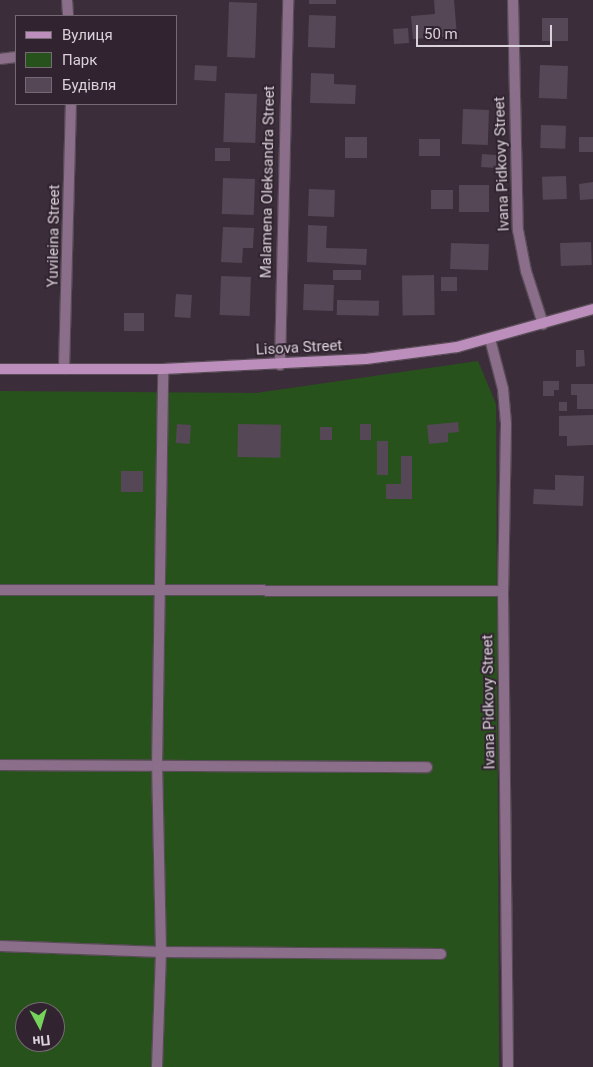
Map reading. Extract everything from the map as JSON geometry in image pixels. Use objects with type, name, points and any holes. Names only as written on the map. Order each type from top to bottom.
[{"type":"main road","name":"Lisova Street","points":[[0,369],[164,369],[280,365],[416,354],[490,339],[593,308]]},
{"type":"street","points":[[67,0],[68,15]]},
{"type":"street","name":"Malamena Oleksandra Street","points":[[280,365],[288,0]]},
{"type":"street","name":"Ivana Pidkovy Street","points":[[513,0],[518,230],[526,271],[543,324]]},
{"type":"street","points":[[0,59],[15,57]]},
{"type":"street","name":"Yuvileina Street","points":[[64,369],[70,233],[71,105]]},
{"type":"street","name":"Ivana Pidkovy Street","points":[[490,339],[506,415],[503,591],[508,1067]]},
{"type":"street","points":[[157,1067],[161,952],[157,768],[164,369]]},
{"type":"street","points":[[0,590],[503,591]]},
{"type":"street","points":[[0,765],[157,768],[427,767]]},
{"type":"street","points":[[0,946],[161,952],[441,954]]},
{"type":"green space","points":[[478,361],[496,404],[499,1067],[0,1067],[0,391],[256,393]]},
{"type":"building","points":[[309,0],[336,0],[336,4],[309,4]]},
{"type":"building","points":[[434,0],[454,0],[457,36],[413,39],[411,16],[435,14]]},
{"type":"building","points":[[229,2],[257,3],[255,58],[227,57]]},
{"type":"building","points":[[309,15],[336,16],[335,48],[308,47]]},
{"type":"building","points":[[542,18],[568,18],[568,41],[542,41]]},
{"type":"building","points":[[408,28],[409,43],[394,44],[393,29]]},
{"type":"building","points":[[195,65],[217,66],[216,81],[194,80]]},
{"type":"building","points":[[540,65],[568,66],[567,99],[539,98]]},
{"type":"building","points":[[311,73],[334,74],[334,84],[356,85],[355,104],[310,103]]},
{"type":"building","points":[[225,93],[257,94],[255,143],[223,142]]},
{"type":"building","points":[[463,109],[489,110],[488,145],[462,144]]},
{"type":"building","points":[[541,125],[566,126],[565,149],[540,148]]},
{"type":"building","points":[[345,137],[367,137],[367,158],[345,158]]},
{"type":"building","points":[[579,137],[593,137],[593,152],[579,152]]},
{"type":"building","points":[[419,139],[440,139],[440,156],[419,156]]},
{"type":"building","points":[[215,148],[230,148],[230,161],[215,161]]},
{"type":"building","points":[[482,154],[497,155],[496,168],[481,167]]},
{"type":"building","points":[[566,176],[567,199],[543,200],[542,177]]},
{"type":"building","points":[[223,178],[255,179],[254,215],[222,214]]},
{"type":"building","points":[[593,182],[593,199],[580,200],[579,184]]},
{"type":"building","points":[[459,185],[489,185],[489,212],[459,212]]},
{"type":"building","points":[[309,189],[335,190],[334,217],[308,216]]},
{"type":"building","points":[[431,190],[453,190],[453,209],[431,209]]},
{"type":"building","points":[[308,225],[327,226],[326,248],[367,249],[366,265],[307,262]]},
{"type":"building","points":[[223,227],[254,228],[253,248],[243,248],[242,263],[221,262]]},
{"type":"building","points":[[591,242],[592,265],[561,266],[560,243]]},
{"type":"building","points":[[451,243],[489,244],[488,270],[450,269]]},
{"type":"building","points":[[333,270],[361,270],[361,280],[333,280]]},
{"type":"building","points":[[434,275],[435,315],[403,316],[402,276]]},
{"type":"building","points":[[221,276],[251,277],[250,316],[220,315]]},
{"type":"building","points":[[441,277],[457,277],[457,291],[441,291]]},
{"type":"building","points":[[304,284],[334,285],[333,311],[303,310]]},
{"type":"building","points":[[176,294],[192,295],[190,318],[174,317]]},
{"type":"building","points":[[337,300],[379,301],[379,316],[337,315]]},
{"type":"building","points":[[124,313],[144,313],[144,331],[124,331]]},
{"type":"building","points":[[576,350],[584,350],[585,366],[576,367]]},
{"type":"building","points":[[543,381],[559,381],[559,390],[554,390],[554,396],[543,396]]},
{"type":"building","points":[[571,384],[593,384],[593,409],[577,409],[577,395],[571,395]]},
{"type":"building","points":[[559,402],[567,402],[567,411],[559,411]]},
{"type":"building","points":[[593,415],[593,445],[567,446],[567,436],[559,436],[559,416]]},
{"type":"building","points":[[458,422],[459,432],[448,433],[448,442],[429,444],[427,425]]},
{"type":"building","points":[[177,424],[191,425],[190,444],[176,443]]},
{"type":"building","points":[[238,424],[281,425],[280,458],[237,457]]},
{"type":"building","points":[[360,424],[371,424],[371,440],[360,440]]},
{"type":"building","points":[[320,427],[332,427],[332,440],[320,440]]},
{"type":"building","points":[[377,441],[388,441],[388,475],[377,475]]},
{"type":"building","points":[[401,456],[412,456],[412,499],[386,499],[386,484],[401,484]]},
{"type":"building","points":[[121,471],[143,471],[143,492],[121,492]]},
{"type":"building","points":[[555,475],[584,476],[583,506],[533,504],[534,489],[555,490]]}]
